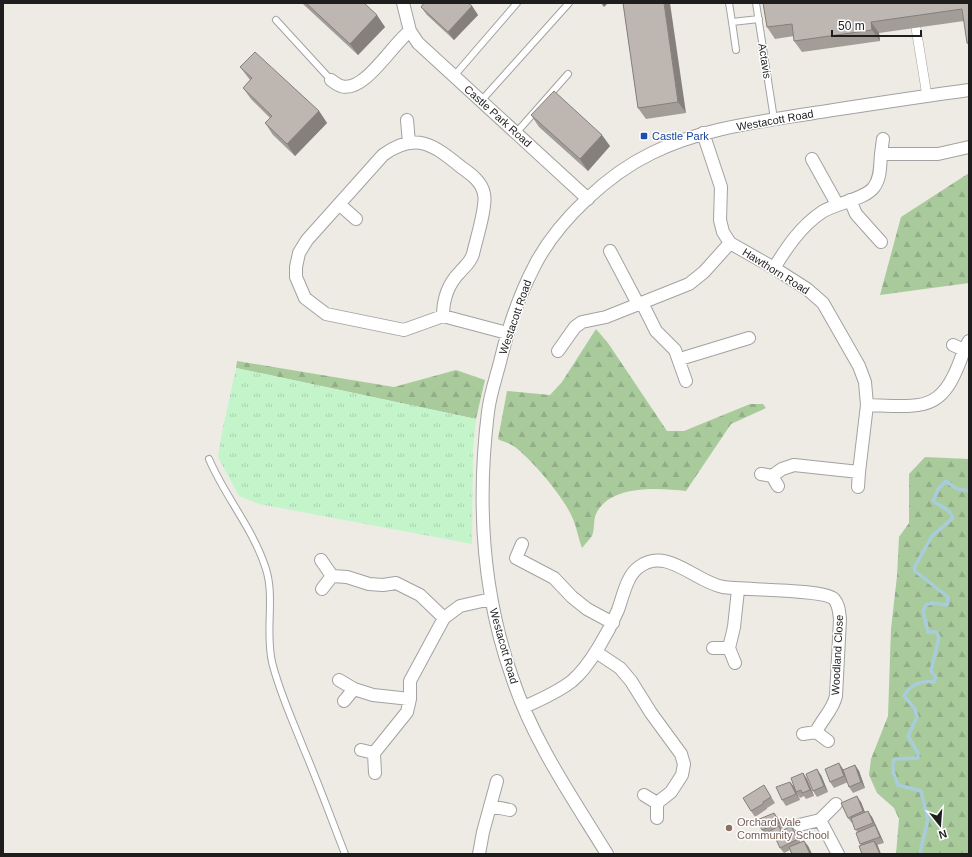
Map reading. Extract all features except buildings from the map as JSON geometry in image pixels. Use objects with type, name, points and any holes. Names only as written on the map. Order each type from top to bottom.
[{"type":"street","name":"Castle Park Road","points":[[403,3],[410,31],[418,43],[588,199]]},
{"type":"street","points":[[916,28],[927,96]]},
{"type":"street","points":[[331,80],[341,86],[349,87],[361,83],[410,31]]},
{"type":"street","name":"Westacott Road","points":[[607,854],[561,780],[524,707],[512,679],[500,640],[491,599],[482,517],[482,487],[488,409],[508,333],[520,298],[536,262],[566,221],[603,185],[632,163],[676,142],[703,133],[774,119],[969,90]]},
{"type":"street","points":[[407,120],[409,143]]},
{"type":"street","name":"Hawthorn Road","points":[[703,133],[722,187],[720,220],[723,232],[730,243],[774,268],[806,289],[823,303],[859,366],[865,382],[867,405],[858,487]]},
{"type":"street","points":[[774,268],[786,248],[801,230],[822,212],[837,204],[864,195],[874,189],[878,181],[883,139]]},
{"type":"street","points":[[443,316],[443,308],[449,288],[461,271],[470,263],[485,195],[481,184],[437,148],[426,144],[409,143],[394,147],[383,155],[307,240],[299,253],[296,267],[296,277],[305,298],[326,314],[404,330],[443,316],[508,333]]},
{"type":"street","points":[[881,154],[938,154],[969,147]]},
{"type":"street","points":[[812,159],[837,204]]},
{"type":"street","points":[[850,200],[856,214],[882,242]]},
{"type":"street","points":[[339,204],[356,219]]},
{"type":"street","points":[[558,351],[575,327],[582,322],[606,317],[689,284],[704,272],[730,243]]},
{"type":"street","points":[[610,250],[656,331],[675,350],[680,359],[686,381]]},
{"type":"street","points":[[680,359],[749,338]]},
{"type":"street","points":[[867,405],[914,407],[927,404],[937,399],[957,371],[962,345]]},
{"type":"street","points":[[770,479],[782,469],[794,465],[859,472]]},
{"type":"street","points":[[522,544],[516,558],[554,578],[572,597],[588,609],[613,623]]},
{"type":"street","points":[[321,560],[332,576]]},
{"type":"street","name":"Woodland Close","points":[[524,707],[558,690],[573,680],[596,652],[613,623],[632,573],[647,562],[667,561],[708,583],[738,590],[804,593],[833,598],[839,607],[840,619],[834,706],[821,721],[816,732]]},
{"type":"street","points":[[332,576],[347,577],[369,584],[383,585],[396,583],[402,585],[420,595],[444,618]]},
{"type":"street","points":[[322,589],[332,576]]},
{"type":"street","points":[[735,663],[729,648],[734,627],[738,590]]},
{"type":"street","points":[[375,773],[374,753],[407,712],[410,699],[410,680],[444,618],[460,606],[491,599]]},
{"type":"street","points":[[713,648],[729,648]]},
{"type":"street","points":[[596,652],[620,668],[631,681],[651,713],[681,754],[684,764],[682,776],[671,792],[657,803]]},
{"type":"street","points":[[339,680],[354,689],[373,695],[410,699]]},
{"type":"street","points":[[344,701],[354,689]]},
{"type":"street","points":[[803,734],[816,732],[828,741]]},
{"type":"street","points":[[361,750],[374,753]]},
{"type":"street","points":[[479,854],[497,781]]},
{"type":"street","points":[[644,795],[657,803]]},
{"type":"street","points":[[657,803],[658,818]]},
{"type":"street","points":[[799,825],[820,820],[836,804]]},
{"type":"street","points":[[490,806],[510,810]]},
{"type":"street","points":[[820,820],[838,854]]},
{"type":"lane","points":[[454,76],[517,3]]},
{"type":"lane","points":[[481,101],[569,3]]},
{"type":"lane","points":[[729,3],[736,50]]},
{"type":"lane","name":"Actavis","points":[[756,3],[774,119]]},
{"type":"lane","points":[[732,22],[759,19]]},
{"type":"lane","points":[[276,20],[331,80]]},
{"type":"lane","points":[[516,133],[568,74]]},
{"type":"lane","points":[[209,459],[214,471],[249,529],[266,568],[270,585],[268,625],[272,661],[284,698],[344,854]]},
{"type":"green space","points":[[969,173],[969,283],[880,295],[901,217]]},
{"type":"green space","points":[[596,329],[608,343],[667,431],[684,431],[750,404],[763,404],[766,408],[731,424],[686,491],[663,489],[636,490],[612,497],[603,504],[596,514],[592,536],[582,548],[576,526],[563,500],[539,470],[522,453],[513,446],[498,439],[507,391],[550,395],[562,382]]},
{"type":"green space","points":[[237,361],[394,387],[456,370],[485,380],[476,419],[236,368]]},
{"type":"green space","points":[[236,368],[476,419],[473,449],[472,544],[259,504],[239,496],[218,457]]},
{"type":"green space","points":[[925,457],[969,459],[969,854],[896,854],[899,819],[894,808],[877,793],[869,775],[871,759],[888,716],[891,629],[897,576],[899,537],[909,523],[909,474]]},
{"type":"waterway","points":[[921,854],[920,852],[928,820],[921,791],[898,785],[893,772],[893,761],[896,759],[918,758],[918,753],[908,736],[917,717],[915,709],[904,696],[906,692],[916,684],[934,682],[936,677],[931,671],[939,637],[936,632],[928,632],[923,611],[926,605],[931,603],[947,605],[948,597],[915,571],[914,568],[932,536],[953,518],[949,511],[933,501],[938,489],[946,481],[957,489],[969,491]]},
{"type":"place","name":"Castle Park","points":[[644,136]]},
{"type":"place","name":"Orchard Vale Community School","points":[[729,828]]}]
